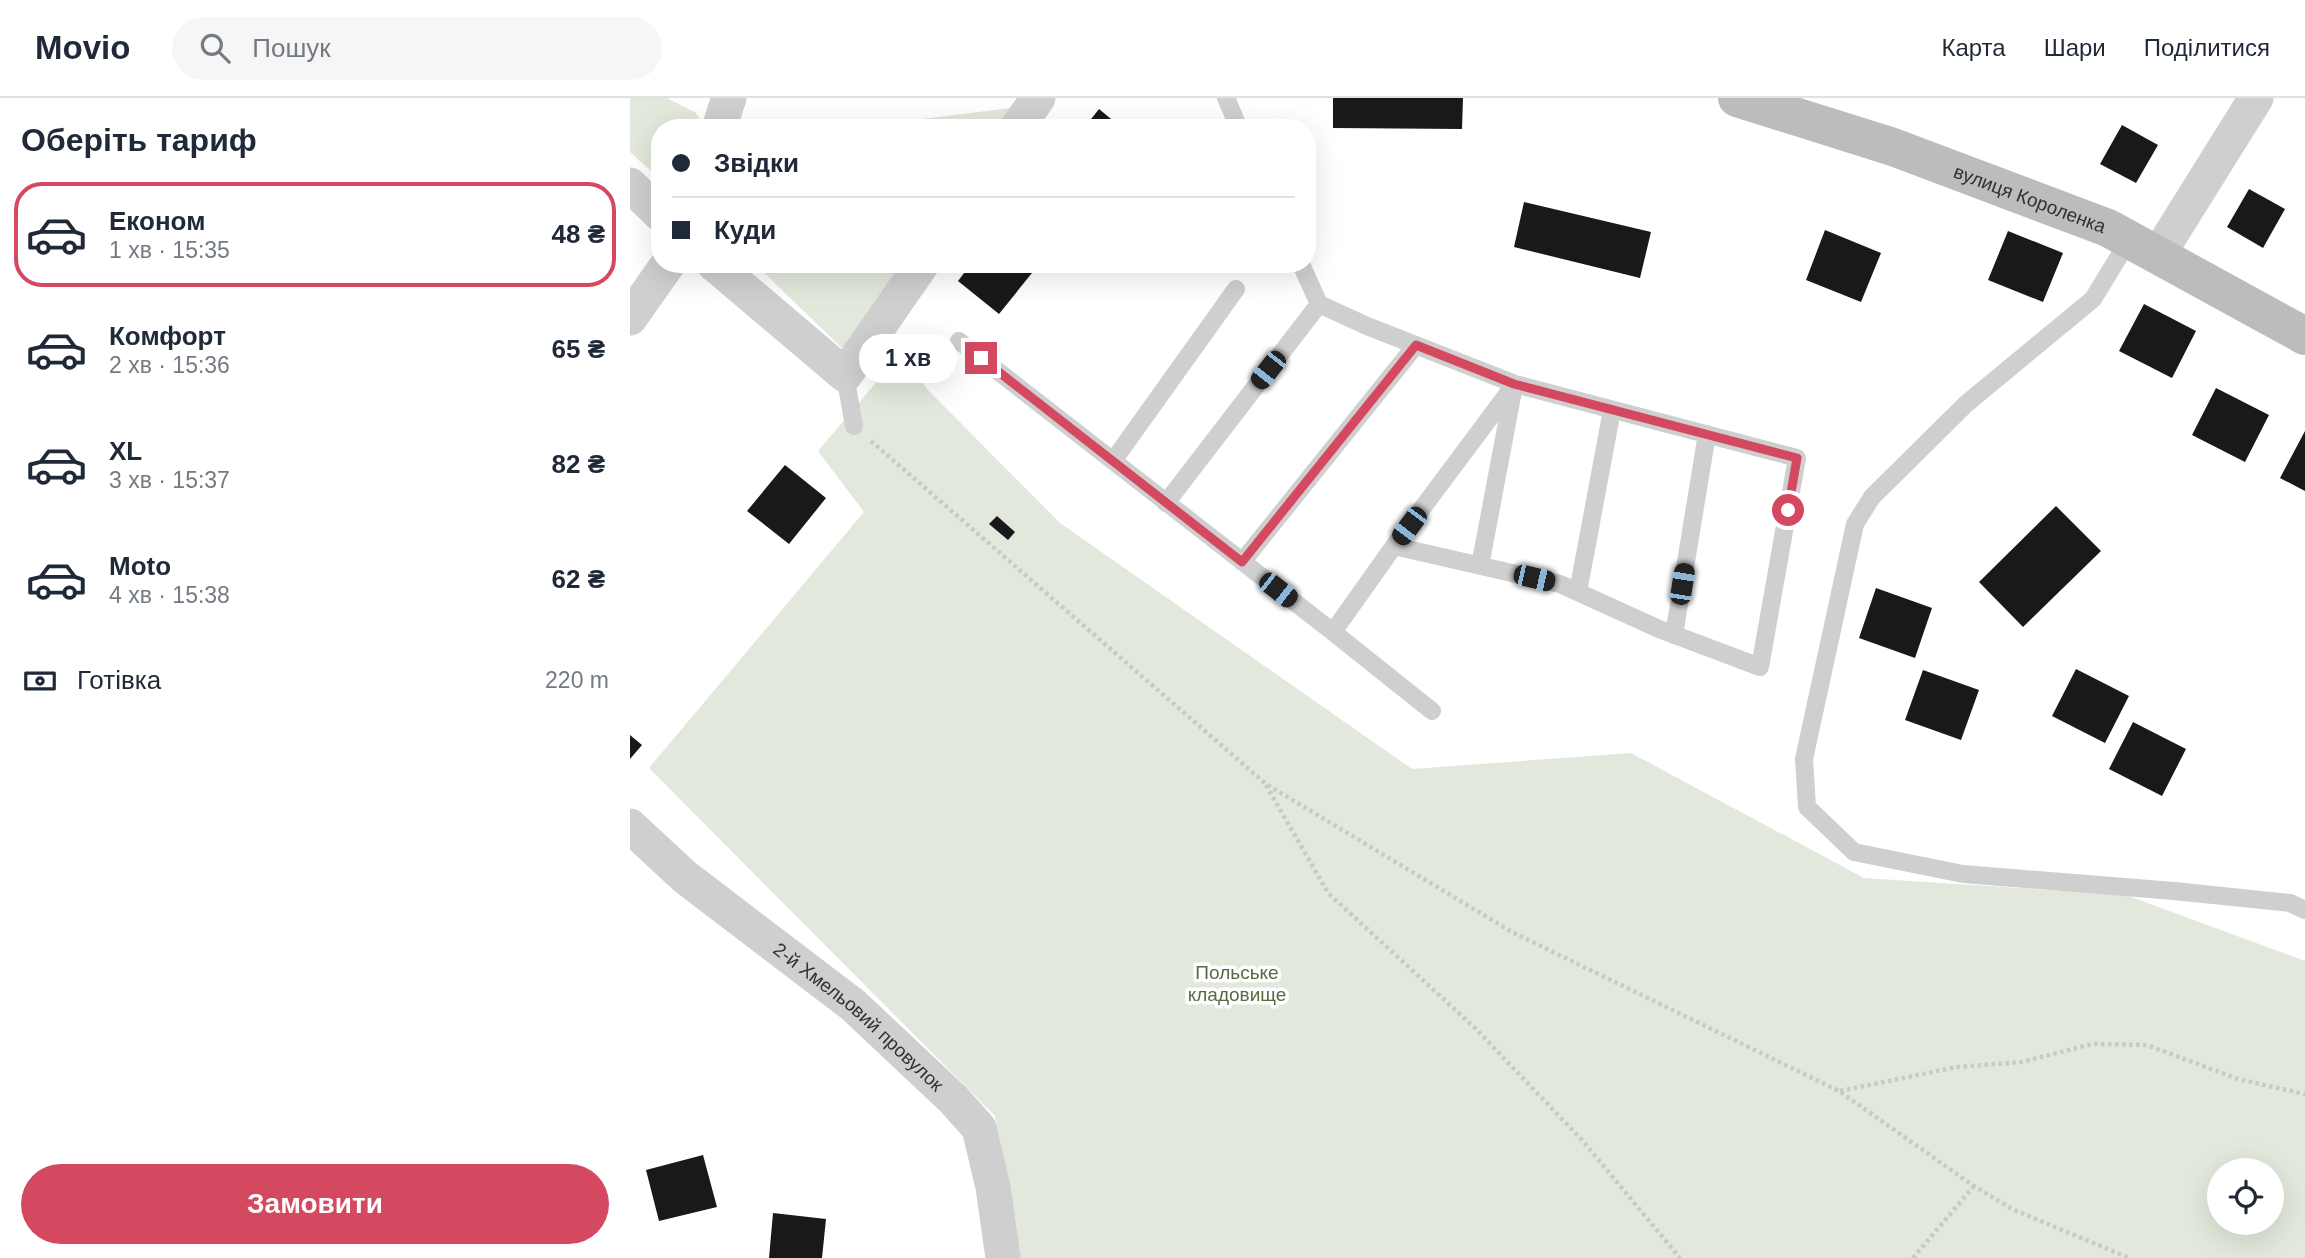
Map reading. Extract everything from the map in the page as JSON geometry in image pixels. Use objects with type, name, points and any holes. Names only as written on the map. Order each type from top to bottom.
[{"type":"street","points":[[722,119],[729,98]]},
{"type":"street","points":[[1023,119],[1038,98]]},
{"type":"street","name":"вулиця Короленка","points":[[1737,98],[1893,147],[2108,228],[2305,336]]},
{"type":"street","points":[[2144,248],[2256,98]]},
{"type":"street","points":[[630,185],[651,206]]},
{"type":"street","points":[[630,318],[662,273]]},
{"type":"street","points":[[725,273],[845,375],[916,273]]},
{"type":"street","name":"2-й Хмельовий провулок","points":[[630,827],[685,877],[853,1005],[953,1099],[979,1128],[993,1187],[1003,1258]]},
{"type":"lane","points":[[1226,98],[1235,119]]},
{"type":"lane","points":[[2144,248],[2093,299],[1966,404],[1872,497],[1855,524],[1804,759],[1807,807],[1854,852],[1963,874],[2264,900],[2290,903],[2305,910]]},
{"type":"lane","points":[[1305,273],[1319,304],[1367,326],[1514,384],[1797,458],[1760,667],[1674,635],[1560,584],[1394,546]]},
{"type":"lane","points":[[1113,461],[1237,289]]},
{"type":"lane","points":[[1166,503],[1319,304]]},
{"type":"lane","points":[[959,341],[1432,710]]},
{"type":"lane","points":[[1242,562],[1416,345]]},
{"type":"lane","points":[[845,375],[854,426]]},
{"type":"lane","points":[[1332,632],[1514,384]]},
{"type":"lane","points":[[1480,566],[1514,384]]},
{"type":"lane","points":[[1578,592],[1612,410]]},
{"type":"lane","points":[[1674,635],[1707,434]]},
{"type":"path","points":[[854,426],[1266,784],[1512,932],[1839,1091],[1974,1186],[2012,1209],[2129,1258]]},
{"type":"path","points":[[1266,784],[1328,893],[1475,1028],[1583,1140],[1680,1258]]},
{"type":"path","points":[[1839,1091],[1957,1067],[2022,1062],[2091,1044],[2147,1045],[2238,1079],[2305,1094]]},
{"type":"path","points":[[1913,1258],[1974,1186]]},
{"type":"green space","points":[[630,98],[667,98],[696,113],[699,118],[651,119],[651,171],[630,152]]},
{"type":"green space","points":[[1019,107],[1011,119],[922,119]]},
{"type":"green space","points":[[764,273],[900,273],[849,355]]},
{"type":"green space","name":"Польське кладовище","points":[[901,353],[928,390],[1060,523],[1412,769],[1631,753],[1864,878],[2126,895],[2305,961],[2305,1258],[1014,1258],[995,1116],[649,768],[864,512],[818,451]]},
{"type":"building","points":[[1333,98],[1463,98],[1462,129],[1333,128]]},
{"type":"building","points":[[1099,109],[1111,119],[1091,119]]},
{"type":"building","points":[[2122,125],[2158,145],[2136,183],[2100,164]]},
{"type":"building","points":[[2249,189],[2285,209],[2263,248],[2227,227]]},
{"type":"building","points":[[1524,202],[1651,232],[1640,278],[1514,247]]},
{"type":"building","points":[[1825,230],[1881,253],[1861,302],[1806,280]]},
{"type":"building","points":[[2008,231],[2063,253],[2043,302],[1988,280]]},
{"type":"building","points":[[964,273],[1032,273],[999,314],[958,281]]},
{"type":"building","points":[[2144,304],[2196,331],[2172,378],[2119,351]]},
{"type":"building","points":[[2216,388],[2269,415],[2245,462],[2192,435]]},
{"type":"building","points":[[2305,431],[2305,491],[2280,478]]},
{"type":"building","points":[[785,465],[826,498],[789,544],[747,511]]},
{"type":"building","points":[[2056,506],[2101,551],[2023,627],[1979,582]]},
{"type":"building","points":[[997,516],[1015,532],[1008,540],[989,524]]},
{"type":"building","points":[[1876,588],[1932,608],[1915,658],[1859,638]]},
{"type":"building","points":[[2076,669],[2129,696],[2105,743],[2052,716]]},
{"type":"building","points":[[1923,670],[1979,690],[1961,740],[1905,720]]},
{"type":"building","points":[[2133,722],[2186,749],[2162,796],[2109,769]]},
{"type":"building","points":[[630,735],[642,745],[630,759]]},
{"type":"building","points":[[703,1155],[717,1207],[659,1221],[646,1170]]},
{"type":"building","points":[[773,1213],[826,1219],[822,1258],[769,1258]]},
{"type":"route","points":[[981,358],[1242,562],[1416,345],[1514,384],[1797,458],[1788,510]]}]
